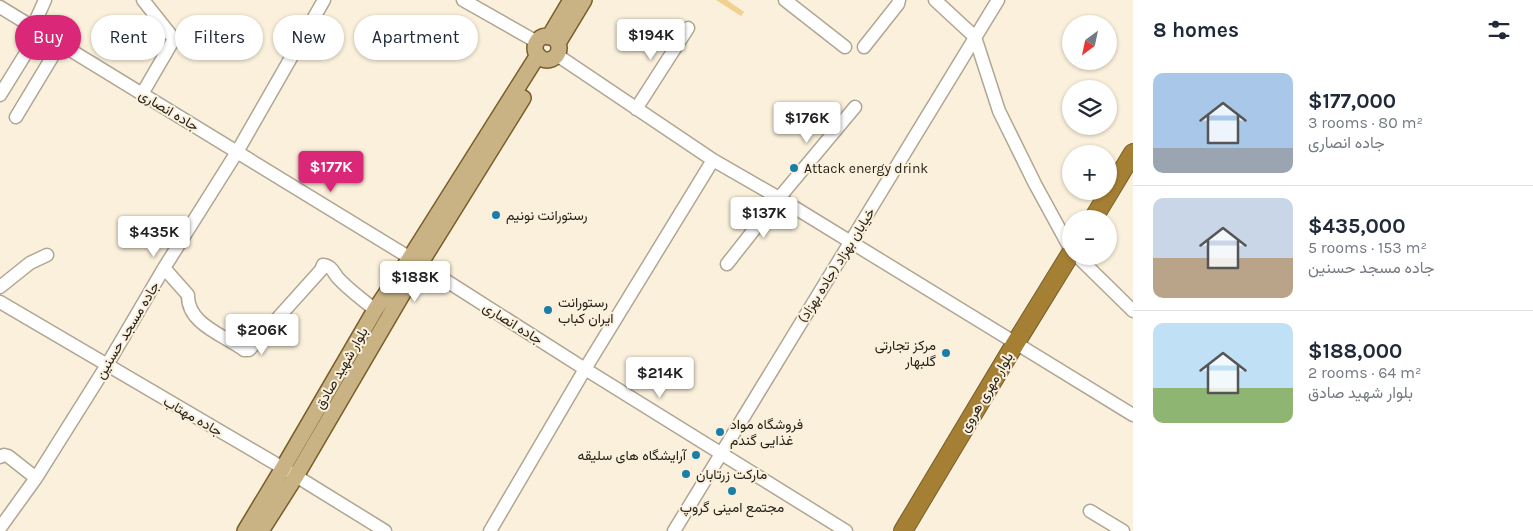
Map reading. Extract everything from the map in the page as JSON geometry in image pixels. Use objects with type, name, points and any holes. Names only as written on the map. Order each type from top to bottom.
[{"type":"highway","points":[[1098,210],[1133,153]]},
{"type":"highway","name":"بلوار مهری هروی","points":[[903,531],[1063,265]]},
{"type":"main road","name":"بلوار شهید صادق","points":[[547,49],[570,0]]},
{"type":"main road","name":"بلوار شهید صادق","points":[[245,531],[290,472],[415,261],[547,49],[584,0]]},
{"type":"main road","name":"بلوار شهید صادق","points":[[261,531],[375,310],[415,261]]},
{"type":"street","points":[[38,15],[45,0]]},
{"type":"street","points":[[142,94],[174,39],[143,0]]},
{"type":"street","name":"جاده مسجد حسنین","points":[[0,528],[36,478],[237,152],[324,0]]},
{"type":"street","points":[[463,0],[547,49],[713,160],[851,241],[1015,344],[1133,415]]},
{"type":"street","points":[[864,47],[898,4],[899,0]]},
{"type":"street","points":[[935,0],[975,37],[998,111],[1062,235]]},
{"type":"street","name":"خیابان بهزاد (جاده بهزاد)","points":[[674,531],[998,0]]},
{"type":"street","points":[[794,3],[845,47]]},
{"type":"street","name":"جاده انصاری","points":[[0,7],[15,16]]},
{"type":"street","points":[[636,108],[688,28]]},
{"type":"street","name":"جاده انصاری","points":[[81,57],[415,261],[846,531]]},
{"type":"street","points":[[0,95],[19,60]]},
{"type":"street","points":[[16,117],[50,60]]},
{"type":"street","points":[[727,264],[779,198],[856,107]]},
{"type":"street","points":[[490,531],[585,369],[713,160]]},
{"type":"street","points":[[0,287],[30,263],[47,255]]},
{"type":"street","points":[[164,268],[188,295],[188,304],[199,320],[244,350],[249,350],[321,270],[323,265],[327,265],[332,269],[346,287],[375,310]]},
{"type":"street","points":[[1086,265],[1133,311]]},
{"type":"street","name":"جاده مهتاب","points":[[0,302],[290,472],[385,531]]},
{"type":"street","points":[[0,458],[8,456],[36,478]]},
{"type":"street","points":[[1090,511],[1123,531]]},
{"type":"shaded area","points":[[716,0],[727,0],[744,12],[741,16]]},
{"type":"place","name":"Attack energy drink","points":[[794,168]]},
{"type":"place","name":"رستورانت نونیم","points":[[496,215]]},
{"type":"place","name":"رستورانت ایران کباب","points":[[548,310]]},
{"type":"place","name":"مرکز تجارتی گلبهار","points":[[946,353]]},
{"type":"place","name":"فروشگاه مواد غذایی گندم","points":[[720,432]]},
{"type":"place","name":"آرایشگاه های سلیقه","points":[[696,455]]},
{"type":"place","name":"مارکت زرتابان","points":[[686,474]]},
{"type":"place","name":"مجتمع امینی گروپ","points":[[732,491]]}]
